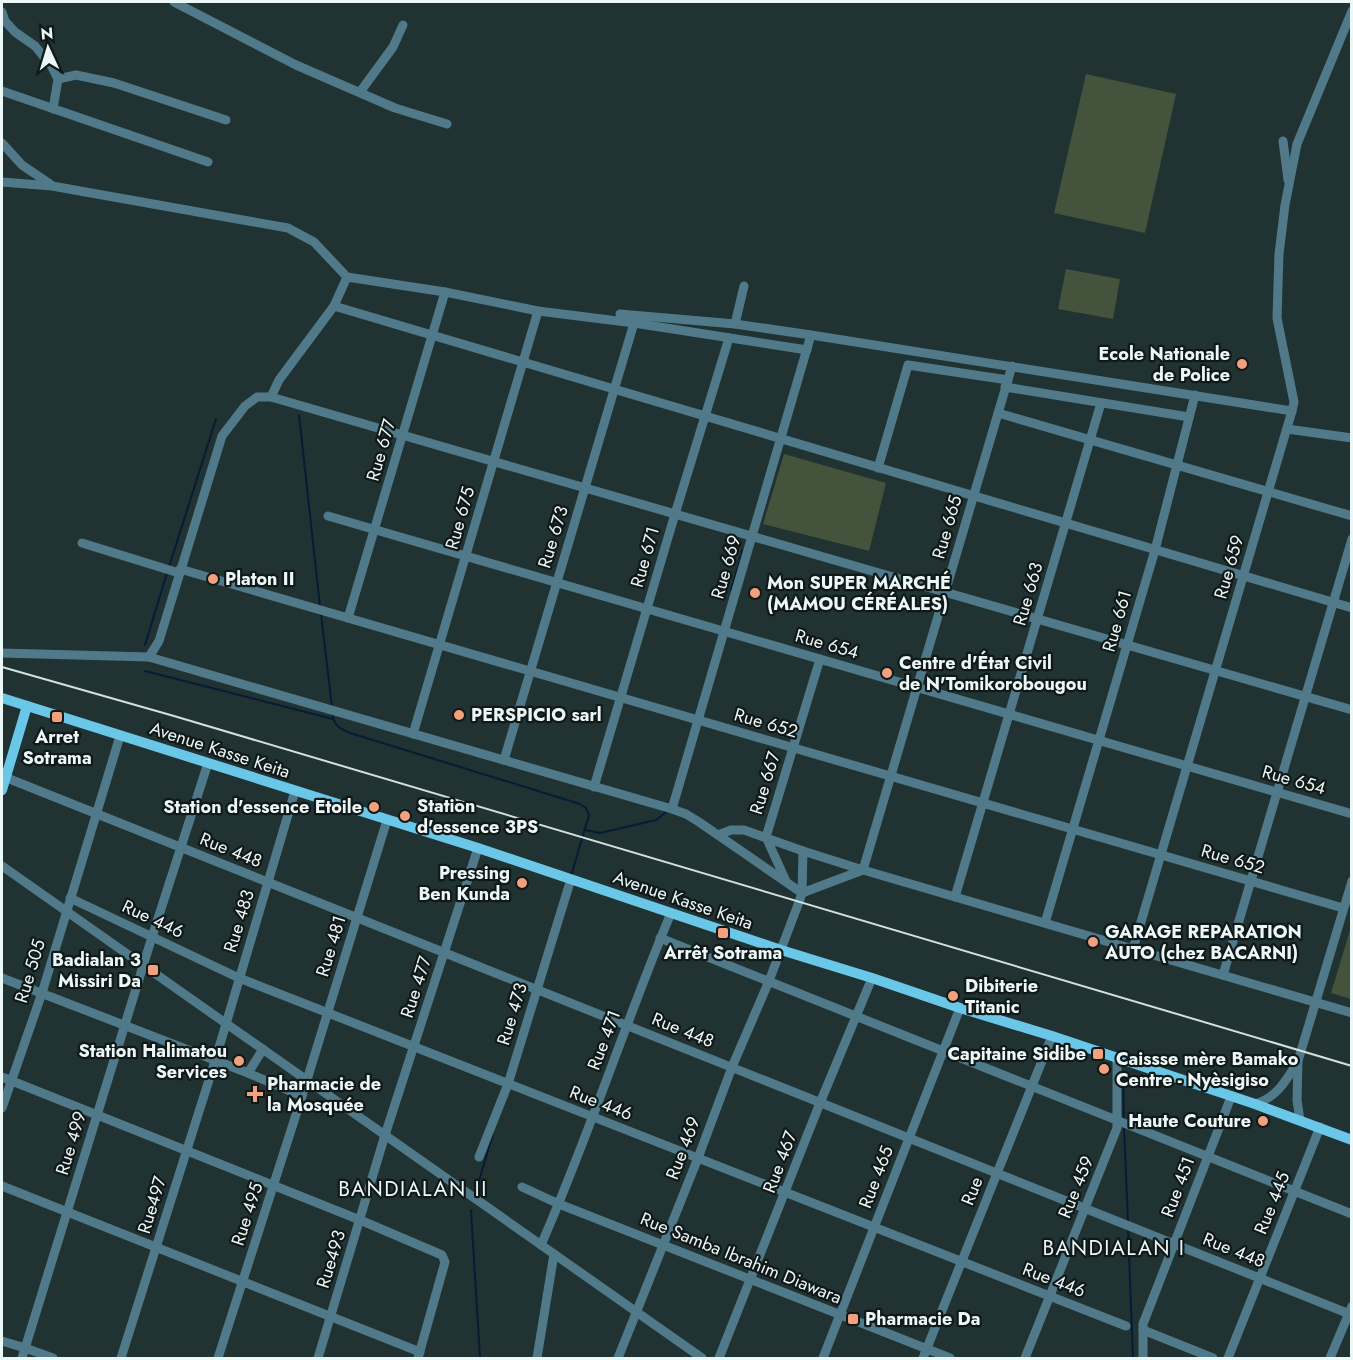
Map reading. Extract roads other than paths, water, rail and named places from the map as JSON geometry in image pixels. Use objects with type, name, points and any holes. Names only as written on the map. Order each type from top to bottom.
[{"type":"main road","name":"Avenue Kasse Keita","points":[[2,698],[478,848],[781,950],[1052,1036],[1255,1104],[1352,1140]]},
{"type":"main road","points":[[2,790],[3,776],[27,706]]},
{"type":"street","points":[[174,2],[296,65],[395,108],[447,124]]},
{"type":"street","name":"Rue 659","points":[[1134,949],[1292,411],[1294,402],[1277,318],[1279,254],[1285,205],[1297,144],[1352,11]]},
{"type":"street","points":[[2,12],[5,21],[15,32],[35,46],[52,67],[58,79],[53,109]]},
{"type":"street","points":[[360,92],[393,47],[403,25]]},
{"type":"street","points":[[58,79],[76,75],[114,83],[226,120]]},
{"type":"street","points":[[2,91],[208,162]]},
{"type":"street","name":"Rue 659","points":[[1282,141],[1288,187]]},
{"type":"street","points":[[2,143],[22,165],[52,186]]},
{"type":"street","points":[[2,182],[52,186],[288,228],[314,242],[347,277],[445,292],[538,311],[634,323],[807,350]]},
{"type":"street","points":[[271,397],[279,380],[334,306],[347,277]]},
{"type":"street","points":[[735,324],[744,286]]},
{"type":"street","name":"Rue 677","points":[[348,618],[445,292]]},
{"type":"street","points":[[334,306],[1352,608]]},
{"type":"street","name":"Rue 675","points":[[413,734],[538,311]]},
{"type":"street","points":[[620,314],[735,324],[812,335],[1292,411]]},
{"type":"street","name":"Rue 673","points":[[504,760],[634,323]]},
{"type":"street","name":"Rue 669","points":[[672,809],[812,335]]},
{"type":"street","name":"Rue 671","points":[[594,787],[729,338]]},
{"type":"street","points":[[878,468],[908,365],[1101,403],[1189,417]]},
{"type":"street","name":"Rue 665","points":[[863,870],[1012,366]]},
{"type":"street","name":"Rue 661","points":[[1045,923],[1155,550],[1195,395]]},
{"type":"street","points":[[149,657],[159,641],[222,436],[245,406],[257,397],[271,397],[1352,710]]},
{"type":"street","name":"Rue 663","points":[[955,897],[1101,403]]},
{"type":"street","points":[[998,413],[1352,516]]},
{"type":"street","points":[[1287,429],[1352,438]]},
{"type":"street","name":"Rue 654","points":[[328,516],[1352,814]]},
{"type":"street","points":[[1223,975],[1352,540]]},
{"type":"street","name":"Rue 652","points":[[82,543],[348,618],[1343,908]]},
{"type":"street","points":[[2,653],[149,657],[672,809],[686,814],[802,893],[863,870]]},
{"type":"street","name":"Rue 667","points":[[785,880],[766,837],[820,659]]},
{"type":"street","name":"Rue 505","points":[[2,1108],[6,1079],[42,993],[120,736]]},
{"type":"street","name":"Rue 499","points":[[22,1359],[208,763]]},
{"type":"street","name":"Rue 448","points":[[3,776],[1123,1224],[1350,1311]]},
{"type":"street","name":"Rue 483","points":[[215,1061],[295,791]]},
{"type":"street","name":"Rue 481","points":[[307,1080],[387,820]]},
{"type":"street","points":[[718,835],[731,830],[744,830],[863,870],[1352,1013]]},
{"type":"street","name":"Rue 477","points":[[385,1135],[478,848]]},
{"type":"street","name":"Rue 469","points":[[618,1359],[802,893],[803,851]]},
{"type":"street","points":[[2,866],[702,1359]]},
{"type":"street","name":"Rue 473","points":[[479,1157],[508,1084],[571,879]]},
{"type":"street","points":[[1300,1120],[1297,1100],[1298,1061],[1352,881]]},
{"type":"street","name":"Rue 446","points":[[70,898],[239,978],[1126,1326]]},
{"type":"street","name":"Rue 471","points":[[541,1245],[593,1118],[670,913]]},
{"type":"street","points":[[660,938],[1032,1086],[1118,1123],[1142,1130],[1352,1214]]},
{"type":"street","points":[[2,978],[302,1096]]},
{"type":"street","name":"Rue 467","points":[[719,1359],[820,1102],[872,978]]},
{"type":"street","name":"Rue 465","points":[[823,1359],[960,1008]]},
{"type":"street","name":"Rue","points":[[925,1354],[1052,1036]]},
{"type":"street","points":[[248,1073],[263,1049]]},
{"type":"street","points":[[1117,1058],[1118,1123]]},
{"type":"street","name":"Rue497","points":[[121,1359],[215,1061]]},
{"type":"street","points":[[1255,1104],[1264,1102],[1275,1095],[1298,1061]]},
{"type":"street","points":[[2,1186],[331,1316],[419,1355],[445,1262],[442,1255],[6,1079]]},
{"type":"street","name":"Rue 495","points":[[218,1359],[307,1080]]},
{"type":"street","name":"Rue 451","points":[[1143,1359],[1143,1324],[1231,1097]]},
{"type":"street","name":"Rue 459","points":[[1025,1359],[1118,1123]]},
{"type":"street","name":"Rue 445","points":[[1228,1359],[1320,1127]]},
{"type":"street","name":"Rue493","points":[[318,1359],[385,1135]]},
{"type":"street","name":"Rue Samba Ibrahim Diawara","points":[[522,1187],[559,1204],[840,1315],[925,1354],[950,1359]]},
{"type":"street","points":[[537,1359],[554,1254]]},
{"type":"street","points":[[1330,1359],[1350,1311]]},
{"type":"street","points":[[1143,1330],[1213,1359]]},
{"type":"street","points":[[2,1341],[53,1359]]},
{"type":"waterway","points":[[299,415],[320,606]]},
{"type":"waterway","points":[[169,567],[216,419]]},
{"type":"waterway","points":[[731,590],[742,550]]},
{"type":"waterway","points":[[145,645],[167,573]]},
{"type":"waterway","points":[[321,614],[332,707]]},
{"type":"waterway","points":[[145,671],[333,719]]},
{"type":"waterway","points":[[332,713],[338,726],[350,733],[580,804],[586,808],[589,815],[571,876]]},
{"type":"waterway","points":[[585,830],[600,833],[656,820],[666,812]]},
{"type":"waterway","points":[[1123,1076],[1124,1121]]},
{"type":"waterway","points":[[1124,1127],[1128,1223]]},
{"type":"waterway","points":[[475,1194],[493,1134]]},
{"type":"waterway","points":[[471,1210],[480,1358]]},
{"type":"waterway","points":[[1128,1229],[1133,1358]]},
{"type":"railway","points":[[2,667],[1352,1066]]},
{"type":"place","name":"Ecole Nationale de Police","points":[[1242,364]]},
{"type":"place","name":"Platon II","points":[[213,579]]},
{"type":"place","name":"Mon SUPER MARCHÉ (MAMOU CÉRÉALES)","points":[[755,593]]},
{"type":"place","name":"Centre d'État Civil de N'Tomikorobougou","points":[[887,673]]},
{"type":"place","name":"PERSPICIO sarl","points":[[459,715]]},
{"type":"place","name":"Arret Sotrama","points":[[57,717]]},
{"type":"place","name":"Station d'essence Etoile","points":[[374,807]]},
{"type":"place","name":"Station d'essence 3PS","points":[[405,816]]},
{"type":"place","name":"Pressing Ben Kunda","points":[[522,883]]},
{"type":"place","name":"Arrêt Sotrama","points":[[723,933]]},
{"type":"place","name":"GARAGE REPARATION AUTO (chez BACARNI)","points":[[1093,942]]},
{"type":"place","name":"Badialan 3 Missiri Da","points":[[153,970]]},
{"type":"place","name":"Dibiterie Titanic","points":[[953,996]]},
{"type":"place","name":"Capitaine Sidibe","points":[[1098,1054]]},
{"type":"place","name":"Station Halimatou Services","points":[[239,1061]]},
{"type":"place","name":"Caissse mère Bamako Centre - Nyèsigiso","points":[[1104,1069]]},
{"type":"place","name":"Pharmacie de la Mosquée","points":[[255,1094]]},
{"type":"place","name":"Haute Couture","points":[[1263,1121]]},
{"type":"place","name":"Pharmacie Da","points":[[853,1319]]},
{"type":"district","name":"BANDIALAN II","points":[[413,1189]]},
{"type":"district","name":"BANDIALAN I","points":[[1114,1248]]}]
